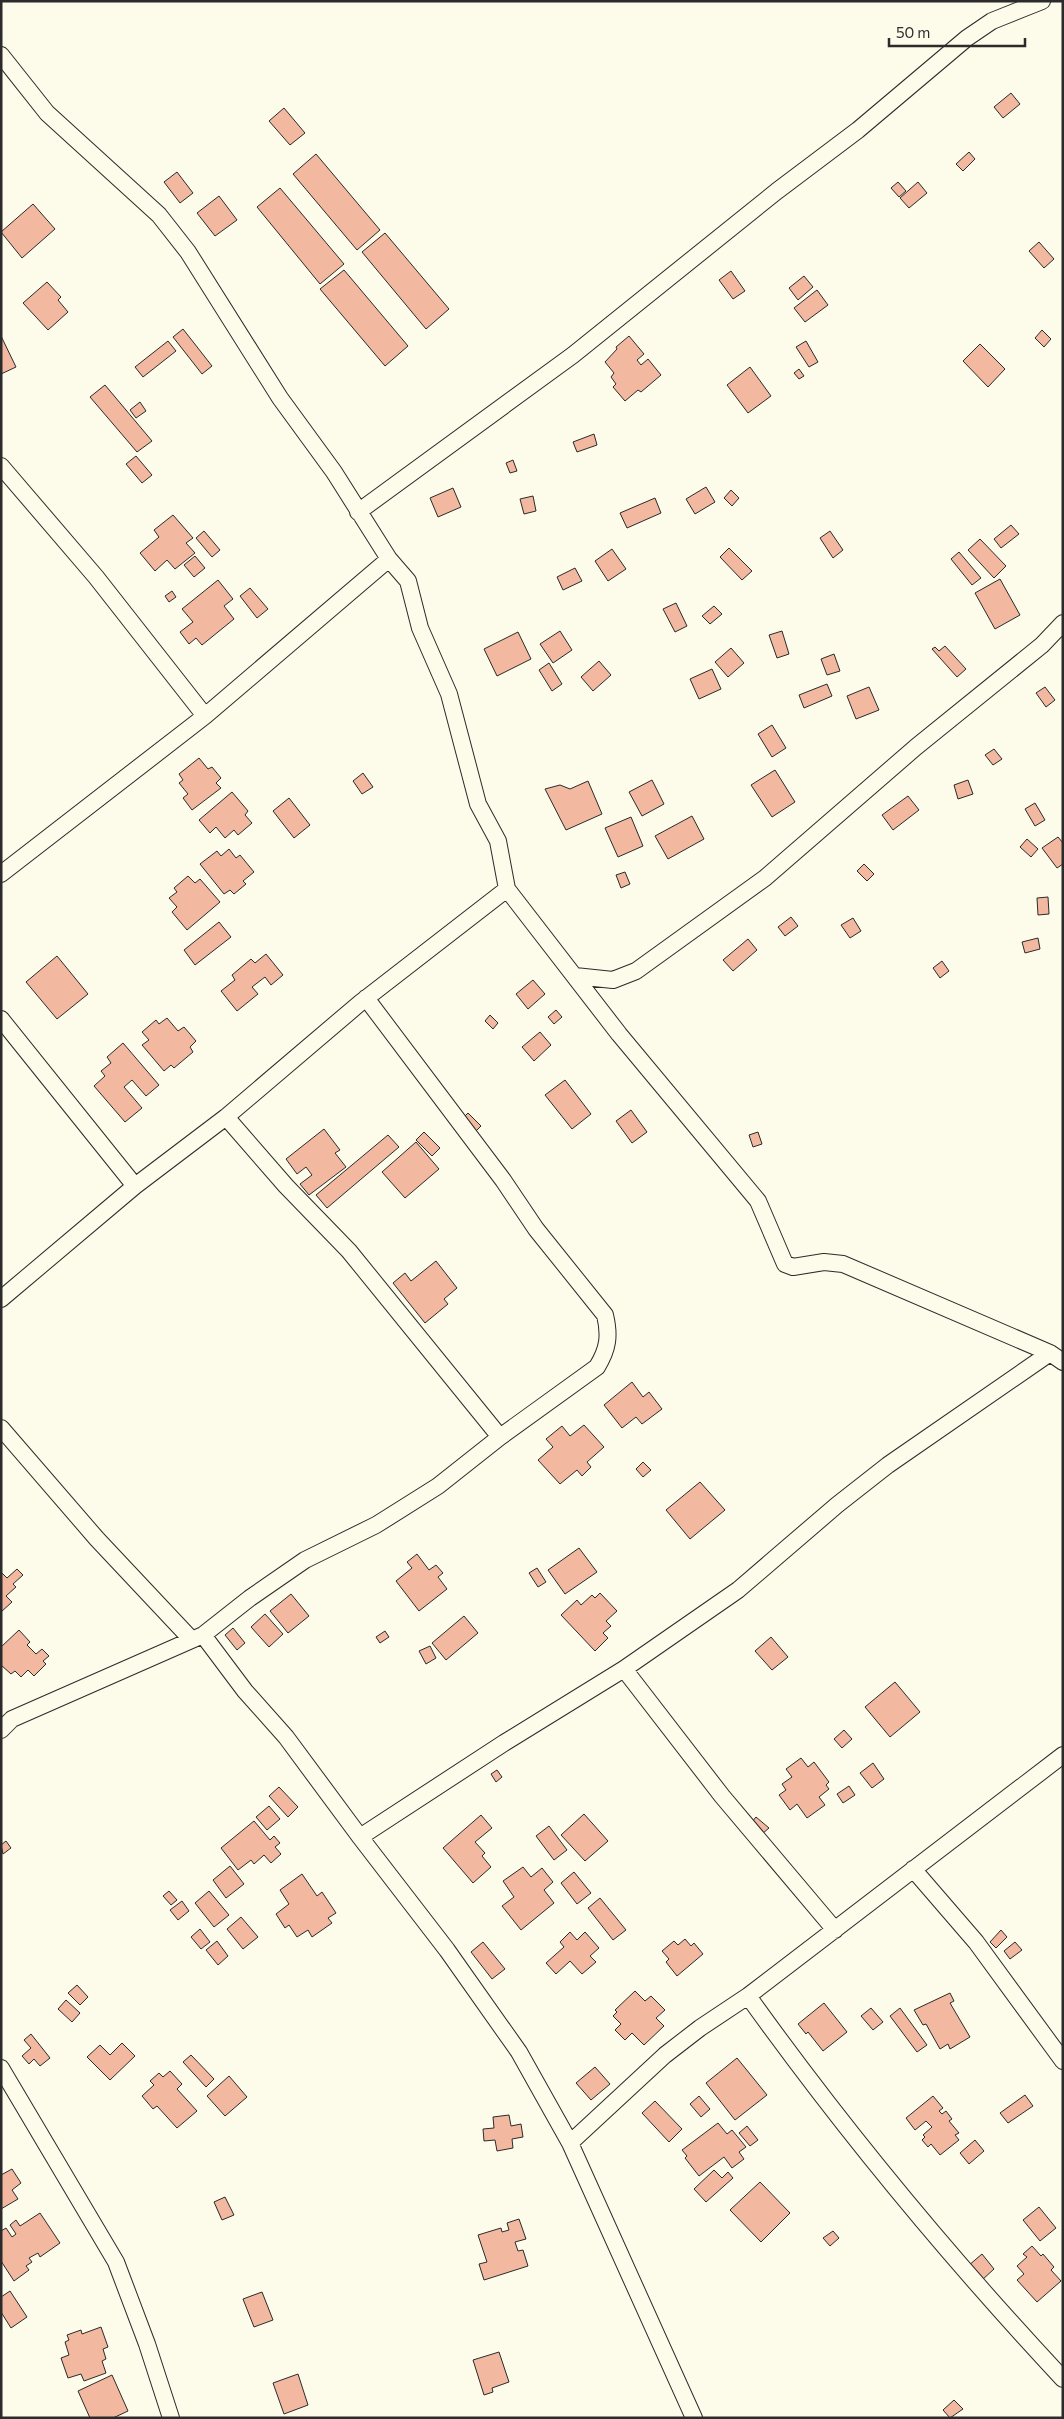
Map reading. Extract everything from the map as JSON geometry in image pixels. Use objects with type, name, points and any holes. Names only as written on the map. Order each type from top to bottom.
[{"type":"street","points":[[358,512],[573,355],[777,191],[858,130],[967,38],[992,22],[1042,1]]},
{"type":"street","points":[[1,55],[46,113],[160,214],[188,252],[280,398],[334,472],[389,560],[408,581],[420,628],[446,685],[478,804],[498,841],[507,889],[619,1034],[758,1201],[784,1264],[793,1267],[824,1262],[843,1264],[1056,1357]]},
{"type":"street","points":[[1,466],[90,569],[205,716]]},
{"type":"street","points":[[1,874],[205,716],[389,560]]},
{"type":"street","points":[[575,976],[600,980],[613,980],[625,976],[756,884],[916,747],[1042,645],[1063,623]]},
{"type":"street","points":[[1,1299],[135,1186],[226,1117],[366,998],[507,889]]},
{"type":"street","points":[[1,1730],[12,1719],[197,1637],[305,1560],[376,1525],[438,1486],[500,1437],[597,1367],[606,1352],[608,1326],[605,1315],[536,1229],[503,1180],[366,998]]},
{"type":"street","points":[[1,1019],[135,1186]]},
{"type":"street","points":[[226,1117],[286,1186],[349,1251],[500,1437]]},
{"type":"street","points":[[360,1837],[504,1743],[624,1669],[738,1590],[837,1505],[888,1465],[1056,1357]]},
{"type":"street","points":[[1,1428],[97,1539],[197,1637],[286,1737],[447,1950],[519,2052],[570,2143],[694,2418]]},
{"type":"street","points":[[624,1669],[722,1796],[835,1930]]},
{"type":"street","points":[[570,2143],[665,2055],[700,2028],[748,1996],[1063,1755]]},
{"type":"street","points":[[913,1869],[976,1942],[1063,2061]]},
{"type":"street","points":[[748,1996],[791,2056],[894,2186],[1063,2379]]},
{"type":"street","points":[[1,2068],[116,2262],[147,2344],[171,2418]]},
{"type":"building","points":[[1011,93],[1020,104],[1003,118],[994,107]]},
{"type":"building","points":[[284,108],[305,133],[290,145],[269,121]]},
{"type":"building","points":[[969,152],[975,159],[963,171],[956,164]]},
{"type":"building","points":[[316,154],[380,230],[357,250],[293,174]]},
{"type":"building","points":[[177,172],[193,193],[180,203],[164,182]]},
{"type":"building","points":[[898,182],[906,191],[899,197],[891,188]]},
{"type":"building","points":[[918,182],[927,193],[909,208],[900,198]]},
{"type":"building","points":[[280,188],[344,264],[320,284],[257,207]]},
{"type":"building","points":[[219,196],[237,220],[215,236],[197,213]]},
{"type":"building","points":[[33,204],[55,229],[22,258],[1,232]]},
{"type":"building","points":[[385,233],[449,309],[426,329],[362,252]]},
{"type":"building","points":[[1039,242],[1054,259],[1044,268],[1029,251]]},
{"type":"building","points":[[344,270],[408,346],[385,366],[320,289]]},
{"type":"building","points":[[731,271],[745,291],[733,299],[719,280]]},
{"type":"building","points":[[804,276],[813,287],[798,300],[789,288]]},
{"type":"building","points":[[47,282],[61,297],[58,300],[68,312],[48,330],[23,303]]},
{"type":"building","points":[[817,290],[828,305],[805,322],[794,308]]},
{"type":"building","points":[[183,329],[212,366],[202,374],[173,337]]},
{"type":"building","points":[[1042,330],[1051,339],[1044,347],[1035,338]]},
{"type":"building","points":[[1,336],[16,367],[1,374]]},
{"type":"building","points":[[629,336],[644,354],[637,360],[641,365],[648,359],[661,375],[641,392],[638,390],[625,401],[613,387],[616,384],[611,377],[614,373],[605,362],[617,349],[616,347]]},
{"type":"building","points":[[168,341],[176,351],[143,377],[135,367]]},
{"type":"building","points":[[806,341],[818,362],[809,367],[796,347]]},
{"type":"building","points":[[980,344],[1005,369],[988,387],[963,361]]},
{"type":"building","points":[[750,367],[771,396],[748,413],[727,385]]},
{"type":"building","points":[[799,369],[804,376],[799,379],[794,373]]},
{"type":"building","points":[[105,385],[152,441],[137,452],[90,397]]},
{"type":"building","points":[[140,402],[146,411],[136,418],[130,410]]},
{"type":"building","points":[[594,434],[597,445],[577,452],[573,442]]},
{"type":"building","points":[[136,456],[152,475],[142,483],[126,464]]},
{"type":"building","points":[[513,460],[517,471],[510,473],[506,463]]},
{"type":"building","points":[[706,487],[715,502],[695,514],[686,499]]},
{"type":"building","points":[[453,488],[461,507],[438,517],[430,498]]},
{"type":"building","points":[[731,490],[739,498],[732,506],[724,498]]},
{"type":"building","points":[[533,496],[536,511],[524,514],[520,499]]},
{"type":"building","points":[[655,498],[661,513],[627,528],[620,513]]},
{"type":"building","points":[[173,515],[193,538],[186,543],[195,553],[175,569],[167,560],[155,571],[140,553],[159,537],[154,530]]},
{"type":"building","points":[[1011,525],[1019,534],[1001,548],[994,539]]},
{"type":"building","points":[[204,531],[220,550],[212,557],[196,538]]},
{"type":"building","points":[[830,531],[843,550],[833,558],[820,538]]},
{"type":"building","points":[[980,539],[1006,566],[994,578],[968,550]]},
{"type":"building","points":[[729,548],[752,571],[742,580],[720,557]]},
{"type":"building","points":[[612,549],[626,569],[608,581],[595,561]]},
{"type":"building","points":[[959,552],[981,578],[972,585],[951,559]]},
{"type":"building","points":[[195,556],[205,568],[194,577],[184,565]]},
{"type":"building","points":[[575,568],[582,581],[563,590],[557,577]]},
{"type":"building","points":[[1000,579],[1020,615],[995,629],[975,593]]},
{"type":"building","points":[[218,580],[233,599],[224,606],[234,619],[202,645],[196,638],[189,644],[180,632],[193,622],[182,609]]},
{"type":"building","points":[[250,588],[268,609],[257,618],[240,596]]},
{"type":"building","points":[[172,591],[176,597],[169,602],[165,596]]},
{"type":"building","points":[[676,603],[687,626],[675,632],[663,609]]},
{"type":"building","points":[[714,606],[722,614],[710,624],[702,616]]},
{"type":"building","points":[[560,631],[572,650],[553,663],[540,644]]},
{"type":"building","points":[[782,631],[789,654],[777,658],[769,635]]},
{"type":"building","points":[[518,632],[531,659],[497,676],[484,649]]},
{"type":"building","points":[[945,646],[966,669],[957,677],[932,649],[935,647],[939,651]]},
{"type":"building","points":[[731,648],[744,663],[728,677],[715,662]]},
{"type":"building","points":[[834,654],[840,671],[827,675],[821,659]]},
{"type":"building","points":[[599,661],[611,675],[593,691],[581,677]]},
{"type":"building","points":[[549,663],[562,684],[552,691],[539,670]]},
{"type":"building","points":[[712,669],[721,689],[699,699],[690,679]]},
{"type":"building","points":[[827,684],[832,696],[804,708],[799,695]]},
{"type":"building","points":[[869,687],[879,710],[856,719],[847,696]]},
{"type":"building","points":[[1045,687],[1055,700],[1046,707],[1036,693]]},
{"type":"building","points":[[772,725],[786,748],[772,757],[758,734]]},
{"type":"building","points":[[994,749],[1002,759],[993,765],[985,755]]},
{"type":"building","points":[[199,758],[208,769],[212,767],[221,778],[216,783],[221,788],[192,810],[183,798],[188,794],[179,783],[183,780],[179,774]]},
{"type":"building","points":[[775,770],[795,802],[772,817],[751,785]]},
{"type":"building","points":[[363,773],[373,787],[362,794],[353,781]]},
{"type":"building","points":[[652,780],[664,804],[642,816],[629,792]]},
{"type":"building","points":[[968,780],[973,794],[958,799],[954,785]]},
{"type":"building","points":[[588,781],[602,814],[566,830],[545,789],[560,785],[570,789]]},
{"type":"building","points":[[232,792],[248,811],[245,815],[252,823],[238,835],[234,830],[225,838],[216,827],[210,833],[199,820]]},
{"type":"building","points":[[908,796],[919,810],[893,830],[882,815]]},
{"type":"building","points":[[289,798],[310,825],[294,838],[273,811]]},
{"type":"building","points":[[1035,803],[1045,820],[1035,826],[1025,809]]},
{"type":"building","points":[[692,816],[704,839],[668,859],[655,836]]},
{"type":"building","points":[[631,817],[643,846],[618,857],[605,828]]},
{"type":"building","points":[[1058,837],[1063,843],[1063,864],[1057,868],[1042,848]]},
{"type":"building","points":[[1027,839],[1038,849],[1031,857],[1020,847]]},
{"type":"building","points":[[229,849],[236,858],[240,855],[254,872],[243,881],[246,884],[234,894],[230,890],[224,894],[200,864],[217,851],[221,856]]},
{"type":"building","points":[[864,864],[874,874],[867,881],[857,871]]},
{"type":"building","points":[[625,872],[630,884],[621,888],[616,875]]},
{"type":"building","points":[[188,876],[195,883],[200,879],[220,902],[187,930],[172,912],[177,907],[169,898],[177,892],[174,888]]},
{"type":"building","points":[[1048,897],[1049,914],[1038,915],[1037,898]]},
{"type":"building","points":[[791,917],[798,926],[785,936],[778,927]]},
{"type":"building","points":[[853,918],[861,931],[850,938],[841,925]]},
{"type":"building","points":[[219,922],[231,937],[195,965],[184,950]]},
{"type":"building","points":[[1038,938],[1040,949],[1025,953],[1022,942]]},
{"type":"building","points":[[748,939],[757,950],[733,971],[723,960]]},
{"type":"building","points":[[266,954],[283,975],[271,985],[265,977],[252,987],[258,994],[237,1011],[221,991],[235,980],[232,975],[251,959],[255,963]]},
{"type":"building","points":[[57,956],[88,994],[57,1019],[26,982]]},
{"type":"building","points":[[942,961],[949,971],[940,978],[933,968]]},
{"type":"building","points":[[533,980],[545,994],[528,1009],[516,994]]},
{"type":"building","points":[[556,1010],[562,1017],[554,1024],[548,1017]]},
{"type":"building","points":[[490,1015],[498,1023],[493,1029],[485,1021]]},
{"type":"building","points":[[167,1018],[178,1031],[184,1027],[196,1041],[190,1047],[193,1052],[174,1068],[171,1065],[164,1071],[142,1045],[149,1040],[142,1032],[156,1020],[159,1024]]},
{"type":"building","points":[[540,1032],[551,1045],[534,1061],[522,1047]]},
{"type":"building","points":[[123,1043],[159,1085],[146,1096],[132,1080],[124,1087],[142,1108],[125,1122],[94,1086],[105,1076],[101,1071],[111,1063],[107,1057]]},
{"type":"building","points":[[565,1080],[591,1114],[572,1129],[545,1095]]},
{"type":"building","points":[[631,1110],[647,1132],[632,1143],[616,1121]]},
{"type":"building","points":[[468,1113],[481,1126],[473,1134],[460,1121]]},
{"type":"building","points":[[324,1129],[340,1150],[335,1153],[346,1167],[309,1195],[300,1184],[312,1175],[306,1167],[297,1174],[286,1159]]},
{"type":"building","points":[[424,1132],[440,1148],[432,1156],[416,1140]]},
{"type":"building","points":[[758,1132],[762,1144],[753,1147],[749,1135]]},
{"type":"building","points":[[388,1135],[399,1147],[327,1208],[316,1195]]},
{"type":"building","points":[[416,1142],[439,1169],[405,1198],[382,1172]]},
{"type":"building","points":[[436,1261],[457,1288],[444,1299],[448,1304],[425,1323],[393,1283],[405,1273],[411,1281]]},
{"type":"building","points":[[632,1382],[643,1397],[649,1392],[662,1409],[642,1424],[636,1417],[622,1428],[604,1405]]},
{"type":"building","points":[[584,1425],[604,1447],[587,1462],[591,1467],[582,1476],[577,1470],[560,1484],[538,1460],[553,1447],[546,1439],[562,1426],[570,1436]]},
{"type":"building","points":[[643,1462],[651,1470],[643,1477],[636,1469]]},
{"type":"building","points":[[700,1482],[725,1510],[690,1539],[666,1510]]},
{"type":"building","points":[[579,1548],[597,1572],[565,1594],[548,1570]]},
{"type":"building","points":[[417,1554],[429,1570],[436,1565],[443,1573],[438,1577],[447,1589],[419,1611],[396,1581],[412,1568],[407,1562]]},
{"type":"building","points":[[537,1568],[546,1582],[538,1587],[529,1573]]},
{"type":"building","points":[[17,1569],[23,1575],[13,1584],[16,1587],[6,1596],[12,1602],[1,1612],[1,1572],[7,1578]]},
{"type":"building","points":[[600,1593],[617,1611],[606,1621],[611,1626],[603,1633],[608,1638],[595,1651],[561,1615],[577,1600],[581,1605],[592,1595],[595,1598]]},
{"type":"building","points":[[291,1594],[309,1616],[288,1633],[270,1611]]},
{"type":"building","points":[[265,1614],[283,1634],[269,1647],[251,1627]]},
{"type":"building","points":[[464,1616],[478,1633],[446,1660],[432,1643]]},
{"type":"building","points":[[233,1628],[245,1643],[237,1650],[225,1635]]},
{"type":"building","points":[[19,1630],[30,1642],[27,1645],[36,1654],[42,1649],[49,1656],[43,1661],[46,1664],[34,1676],[28,1670],[21,1677],[15,1671],[11,1674],[1,1665],[1,1647]]},
{"type":"building","points":[[385,1631],[389,1637],[380,1643],[376,1637]]},
{"type":"building","points":[[771,1637],[788,1657],[772,1670],[755,1651]]},
{"type":"building","points":[[430,1646],[436,1658],[426,1664],[419,1651]]},
{"type":"building","points":[[895,1682],[920,1712],[890,1737],[865,1707]]},
{"type":"building","points":[[844,1730],[852,1739],[842,1748],[834,1739]]},
{"type":"building","points":[[801,1758],[808,1767],[814,1762],[829,1782],[826,1785],[829,1789],[819,1797],[825,1805],[807,1818],[797,1804],[790,1810],[779,1795],[786,1790],[782,1784],[792,1777],[786,1769]]},
{"type":"building","points":[[873,1763],[884,1779],[872,1788],[860,1773]]},
{"type":"building","points":[[497,1770],[502,1777],[496,1782],[491,1774]]},
{"type":"building","points":[[849,1786],[855,1795],[843,1803],[837,1794]]},
{"type":"building","points":[[279,1787],[298,1807],[288,1817],[269,1796]]},
{"type":"building","points":[[269,1806],[280,1819],[267,1830],[256,1817]]},
{"type":"building","points":[[584,1814],[608,1841],[585,1861],[561,1835]]},
{"type":"building","points":[[481,1815],[492,1828],[475,1842],[485,1853],[482,1856],[491,1867],[473,1883],[443,1848]]},
{"type":"building","points":[[756,1817],[769,1828],[762,1834],[751,1823]]},
{"type":"building","points":[[254,1821],[270,1840],[274,1836],[280,1843],[275,1847],[281,1854],[271,1863],[264,1855],[254,1864],[251,1860],[238,1870],[221,1848]]},
{"type":"building","points":[[549,1826],[567,1850],[554,1860],[536,1836]]},
{"type":"building","points":[[6,1841],[11,1848],[3,1854],[1,1845]]},
{"type":"building","points":[[230,1866],[244,1884],[226,1898],[213,1880]]},
{"type":"building","points":[[523,1867],[531,1877],[542,1868],[553,1882],[544,1890],[554,1903],[521,1930],[502,1906],[514,1897],[503,1881]]},
{"type":"building","points":[[574,1872],[591,1893],[577,1904],[561,1883]]},
{"type":"building","points":[[302,1874],[317,1896],[322,1892],[336,1913],[328,1918],[332,1923],[312,1937],[308,1930],[297,1937],[289,1925],[285,1928],[276,1914],[289,1904],[280,1890]]},
{"type":"building","points":[[169,1891],[177,1900],[171,1905],[163,1896]]},
{"type":"building","points":[[209,1891],[229,1915],[214,1927],[195,1903]]},
{"type":"building","points":[[600,1898],[626,1930],[613,1940],[588,1908]]},
{"type":"building","points":[[182,1901],[189,1911],[178,1920],[170,1910]]},
{"type":"building","points":[[241,1917],[258,1937],[243,1949],[227,1929]]},
{"type":"building","points":[[200,1929],[210,1942],[201,1949],[191,1937]]},
{"type":"building","points":[[1001,1930],[1007,1937],[996,1948],[990,1942]]},
{"type":"building","points":[[570,1932],[577,1940],[585,1932],[599,1948],[590,1956],[596,1962],[582,1974],[570,1961],[556,1974],[546,1963],[564,1947],[560,1942]]},
{"type":"building","points":[[685,1939],[691,1946],[694,1943],[703,1954],[677,1976],[666,1962],[669,1959],[662,1951],[674,1941],[678,1945]]},
{"type":"building","points":[[217,1941],[228,1956],[218,1965],[206,1950]]},
{"type":"building","points":[[483,1942],[505,1969],[492,1979],[471,1952]]},
{"type":"building","points":[[1015,1942],[1022,1950],[1010,1959],[1004,1951]]},
{"type":"building","points":[[77,1985],[88,1997],[80,2005],[68,1993]]},
{"type":"building","points":[[635,1991],[645,2001],[651,1996],[665,2010],[656,2018],[664,2026],[644,2045],[632,2033],[625,2040],[615,2030],[621,2024],[613,2016],[617,2012],[615,2010]]},
{"type":"building","points":[[950,1993],[954,2001],[950,2003],[970,2037],[950,2049],[948,2044],[940,2049],[926,2024],[923,2025],[914,2010]]},
{"type":"building","points":[[66,2000],[80,2013],[72,2022],[58,2009]]},
{"type":"building","points":[[824,2003],[847,2032],[823,2051],[808,2032],[806,2034],[798,2024]]},
{"type":"building","points":[[871,2008],[883,2022],[873,2030],[861,2016]]},
{"type":"building","points":[[900,2008],[927,2045],[917,2052],[890,2016]]},
{"type":"building","points":[[31,2034],[50,2058],[40,2066],[34,2059],[29,2064],[22,2056],[31,2048],[24,2040]]},
{"type":"building","points":[[122,2043],[135,2056],[110,2080],[87,2057],[100,2045],[110,2055]]},
{"type":"building","points":[[191,2055],[214,2079],[206,2087],[183,2062]]},
{"type":"building","points":[[737,2058],[767,2095],[735,2120],[706,2083]]},
{"type":"building","points":[[595,2067],[610,2084],[591,2100],[576,2083]]},
{"type":"building","points":[[170,2071],[182,2084],[177,2089],[197,2111],[177,2128],[157,2106],[153,2109],[142,2096],[154,2085],[150,2081],[159,2073],[163,2077]]},
{"type":"building","points":[[229,2076],[247,2097],[225,2116],[207,2096]]},
{"type":"building","points":[[1025,2095],[1033,2106],[1008,2123],[1000,2113]]},
{"type":"building","points":[[699,2096],[710,2109],[701,2117],[690,2104]]},
{"type":"building","points":[[933,2096],[943,2108],[939,2111],[942,2114],[946,2111],[952,2119],[949,2121],[959,2133],[955,2135],[959,2140],[940,2155],[931,2144],[928,2147],[922,2140],[925,2137],[923,2135],[932,2127],[926,2121],[915,2130],[906,2118]]},
{"type":"building","points":[[655,2101],[682,2129],[669,2142],[642,2113]]},
{"type":"building","points":[[509,2115],[511,2126],[521,2124],[523,2137],[512,2139],[513,2148],[497,2151],[495,2140],[484,2141],[483,2129],[494,2128],[493,2117]]},
{"type":"building","points":[[718,2123],[727,2134],[732,2130],[746,2147],[739,2152],[744,2159],[732,2168],[724,2157],[699,2176],[685,2158],[687,2156],[682,2150]]},
{"type":"building","points":[[747,2126],[758,2140],[750,2146],[739,2133]]},
{"type":"building","points":[[975,2140],[984,2151],[969,2164],[960,2153]]},
{"type":"building","points":[[12,2169],[21,2183],[12,2190],[18,2199],[1,2209],[1,2175]]},
{"type":"building","points":[[714,2170],[722,2178],[728,2172],[733,2178],[706,2202],[694,2189]]},
{"type":"building","points":[[760,2182],[790,2213],[761,2242],[730,2210]]},
{"type":"building","points":[[225,2197],[234,2215],[222,2220],[214,2202]]},
{"type":"building","points":[[1039,2207],[1056,2228],[1040,2241],[1023,2220]]},
{"type":"building","points":[[40,2213],[60,2243],[40,2257],[38,2253],[29,2258],[32,2262],[26,2266],[29,2270],[14,2281],[1,2261],[1,2231],[6,2228],[12,2237],[16,2234],[10,2225],[16,2220],[20,2226]]},
{"type":"building","points":[[519,2219],[526,2239],[515,2242],[518,2251],[523,2250],[528,2266],[484,2280],[479,2264],[487,2262],[478,2235],[501,2228],[502,2232],[509,2230],[507,2223]]},
{"type":"building","points":[[833,2231],[839,2238],[830,2246],[823,2238]]},
{"type":"building","points":[[1032,2246],[1041,2256],[1043,2254],[1054,2267],[1051,2270],[1061,2281],[1037,2302],[1017,2280],[1024,2274],[1017,2266],[1027,2257],[1023,2254]]},
{"type":"building","points":[[982,2254],[994,2269],[981,2281],[968,2266]]},
{"type":"building","points":[[10,2291],[27,2317],[11,2328],[1,2312],[1,2297]]},
{"type":"building","points":[[262,2292],[273,2320],[254,2327],[243,2299]]},
{"type":"building","points":[[101,2327],[108,2347],[103,2349],[106,2359],[102,2361],[106,2373],[84,2381],[81,2374],[68,2378],[61,2358],[69,2355],[65,2342],[69,2340],[67,2335],[81,2330],[82,2334]]},
{"type":"building","points":[[499,2352],[509,2382],[492,2388],[493,2392],[484,2395],[473,2360]]},
{"type":"building","points":[[298,2374],[308,2405],[284,2414],[273,2383]]},
{"type":"building","points":[[112,2375],[128,2411],[113,2418],[90,2418],[78,2391]]},
{"type":"building","points":[[954,2400],[963,2409],[950,2418],[943,2410]]}]
